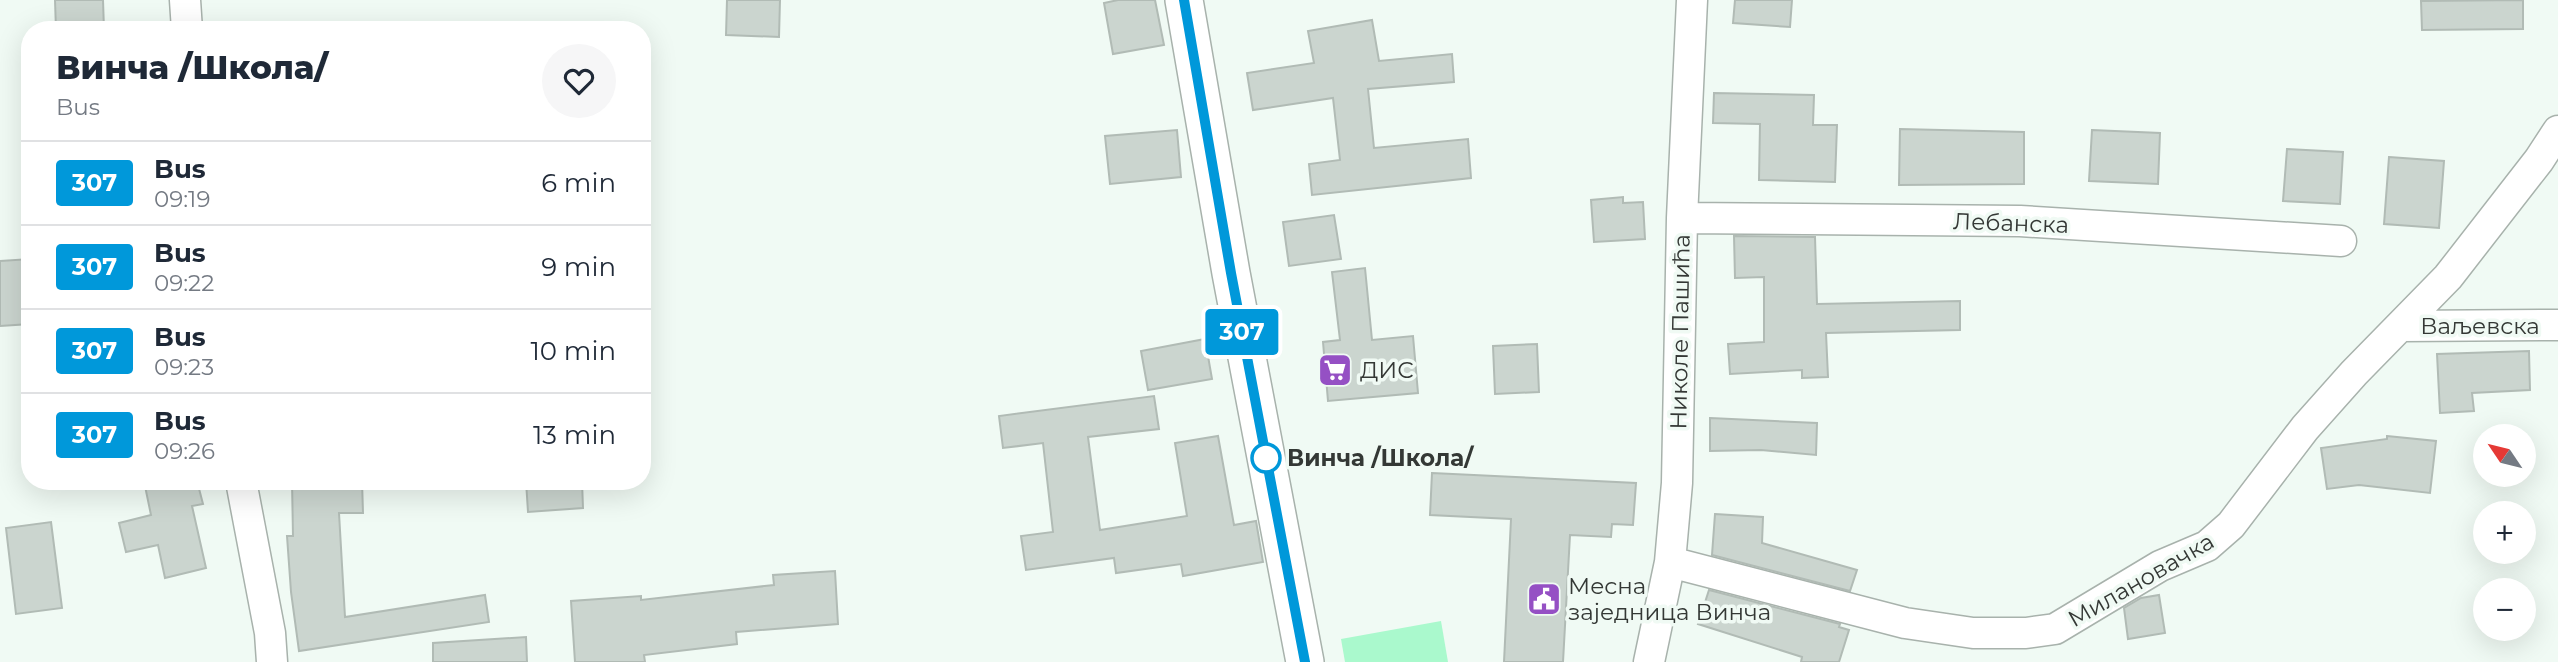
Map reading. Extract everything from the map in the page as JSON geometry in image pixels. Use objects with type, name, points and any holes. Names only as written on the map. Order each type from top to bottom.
[{"type":"street","points":[[185,0],[186,21]]},
{"type":"street","points":[[1184,0],[1231,273],[1305,662]]},
{"type":"street","name":"Николе Пашића","points":[[1649,662],[1670,562],[1680,423],[1682,218],[1692,0]]},
{"type":"street","name":"Милановачка","points":[[1670,562],[1905,623],[1973,632],[2026,633],[2054,629],[2160,566],[2207,546],[2231,525],[2305,428],[2354,373],[2448,277],[2558,131]]},
{"type":"street","name":"Лебанска","points":[[1682,218],[2020,221],[2341,241]]},
{"type":"street","name":"Ваљевска","points":[[2401,326],[2558,325]]},
{"type":"street","points":[[243,490],[270,633],[272,662]]},
{"type":"green space","points":[[1441,621],[1448,662],[1345,662],[1341,639]]},
{"type":"building","points":[[55,0],[103,0],[104,21],[56,21]]},
{"type":"building","points":[[727,0],[780,0],[779,37],[726,35]]},
{"type":"building","points":[[1118,0],[1155,0],[1164,45],[1113,54],[1104,3]]},
{"type":"building","points":[[1735,0],[1792,0],[1790,27],[1733,23]]},
{"type":"building","points":[[2523,0],[2523,29],[2422,30],[2421,1]]},
{"type":"building","points":[[1372,20],[1379,61],[1452,54],[1454,82],[1368,89],[1374,148],[1468,139],[1471,178],[1312,195],[1309,164],[1340,160],[1333,98],[1253,110],[1247,73],[1314,63],[1308,31]]},
{"type":"building","points":[[1714,93],[1814,95],[1813,125],[1837,125],[1835,182],[1759,180],[1760,124],[1713,123]]},
{"type":"building","points":[[1900,129],[2024,132],[2024,184],[1899,185]]},
{"type":"building","points":[[1177,130],[1181,177],[1110,184],[1105,136]]},
{"type":"building","points":[[2092,130],[2160,133],[2158,184],[2089,181]]},
{"type":"building","points":[[2287,149],[2343,152],[2340,204],[2283,201]]},
{"type":"building","points":[[2389,157],[2444,161],[2439,228],[2384,224]]},
{"type":"building","points":[[1623,197],[1623,203],[1643,202],[1645,239],[1594,242],[1591,200]]},
{"type":"building","points":[[1334,215],[1341,259],[1289,266],[1283,222]]},
{"type":"building","points":[[1734,236],[1815,237],[1817,304],[1960,301],[1960,330],[1826,333],[1828,377],[1802,378],[1802,370],[1730,374],[1728,344],[1764,342],[1764,277],[1735,278]]},
{"type":"building","points":[[21,260],[21,325],[0,326],[0,261]]},
{"type":"building","points":[[1365,268],[1372,340],[1413,336],[1418,393],[1328,401],[1323,342],[1340,340],[1332,272]]},
{"type":"building","points":[[1205,339],[1212,379],[1148,390],[1141,351]]},
{"type":"building","points":[[1537,344],[1539,392],[1495,394],[1493,346]]},
{"type":"building","points":[[2529,351],[2530,390],[2472,393],[2474,411],[2440,413],[2437,354]]},
{"type":"building","points":[[1154,396],[1159,429],[1088,437],[1100,530],[1187,516],[1175,443],[1218,436],[1234,525],[1256,521],[1263,562],[1183,576],[1181,564],[1116,573],[1114,558],[1026,570],[1021,536],[1053,532],[1043,443],[1003,448],[999,416]]},
{"type":"building","points":[[1710,418],[1817,423],[1816,455],[1761,450],[1710,451]]},
{"type":"building","points":[[2387,436],[2436,441],[2430,493],[2359,485],[2327,489],[2321,448],[2387,439]]},
{"type":"building","points":[[1432,473],[1636,483],[1633,525],[1612,524],[1611,537],[1570,535],[1563,662],[1504,662],[1511,519],[1430,515]]},
{"type":"building","points":[[146,490],[199,490],[203,504],[192,506],[206,568],[165,578],[158,545],[126,552],[119,523],[151,515]]},
{"type":"building","points":[[292,490],[362,490],[363,513],[339,513],[345,617],[485,595],[489,622],[299,651],[287,536],[293,536]]},
{"type":"building","points":[[527,490],[582,490],[583,508],[528,512]]},
{"type":"building","points":[[1715,514],[1763,517],[1762,543],[1857,570],[1850,591],[1712,555]]},
{"type":"building","points":[[51,522],[62,608],[16,614],[6,528]]},
{"type":"building","points":[[835,571],[838,624],[736,632],[737,644],[644,655],[645,662],[575,662],[571,601],[641,596],[641,600],[774,585],[773,575]]},
{"type":"building","points":[[1709,590],[1840,624],[1839,627],[1849,630],[1839,662],[1801,662],[1802,657],[1698,624]]},
{"type":"building","points":[[2159,595],[2165,633],[2128,639],[2124,608],[2141,598]]},
{"type":"building","points":[[526,637],[527,662],[433,662],[433,643]]},
{"type":"bus line","name":"307","points":[[1184,0],[1231,273],[1305,662]]},
{"type":"place","name":"ДИС","points":[[1335,370]]},
{"type":"place","name":"Винча /Школа/","points":[[1266,458]]},
{"type":"place","name":"Месна заједница Винча","points":[[1544,599]]}]
